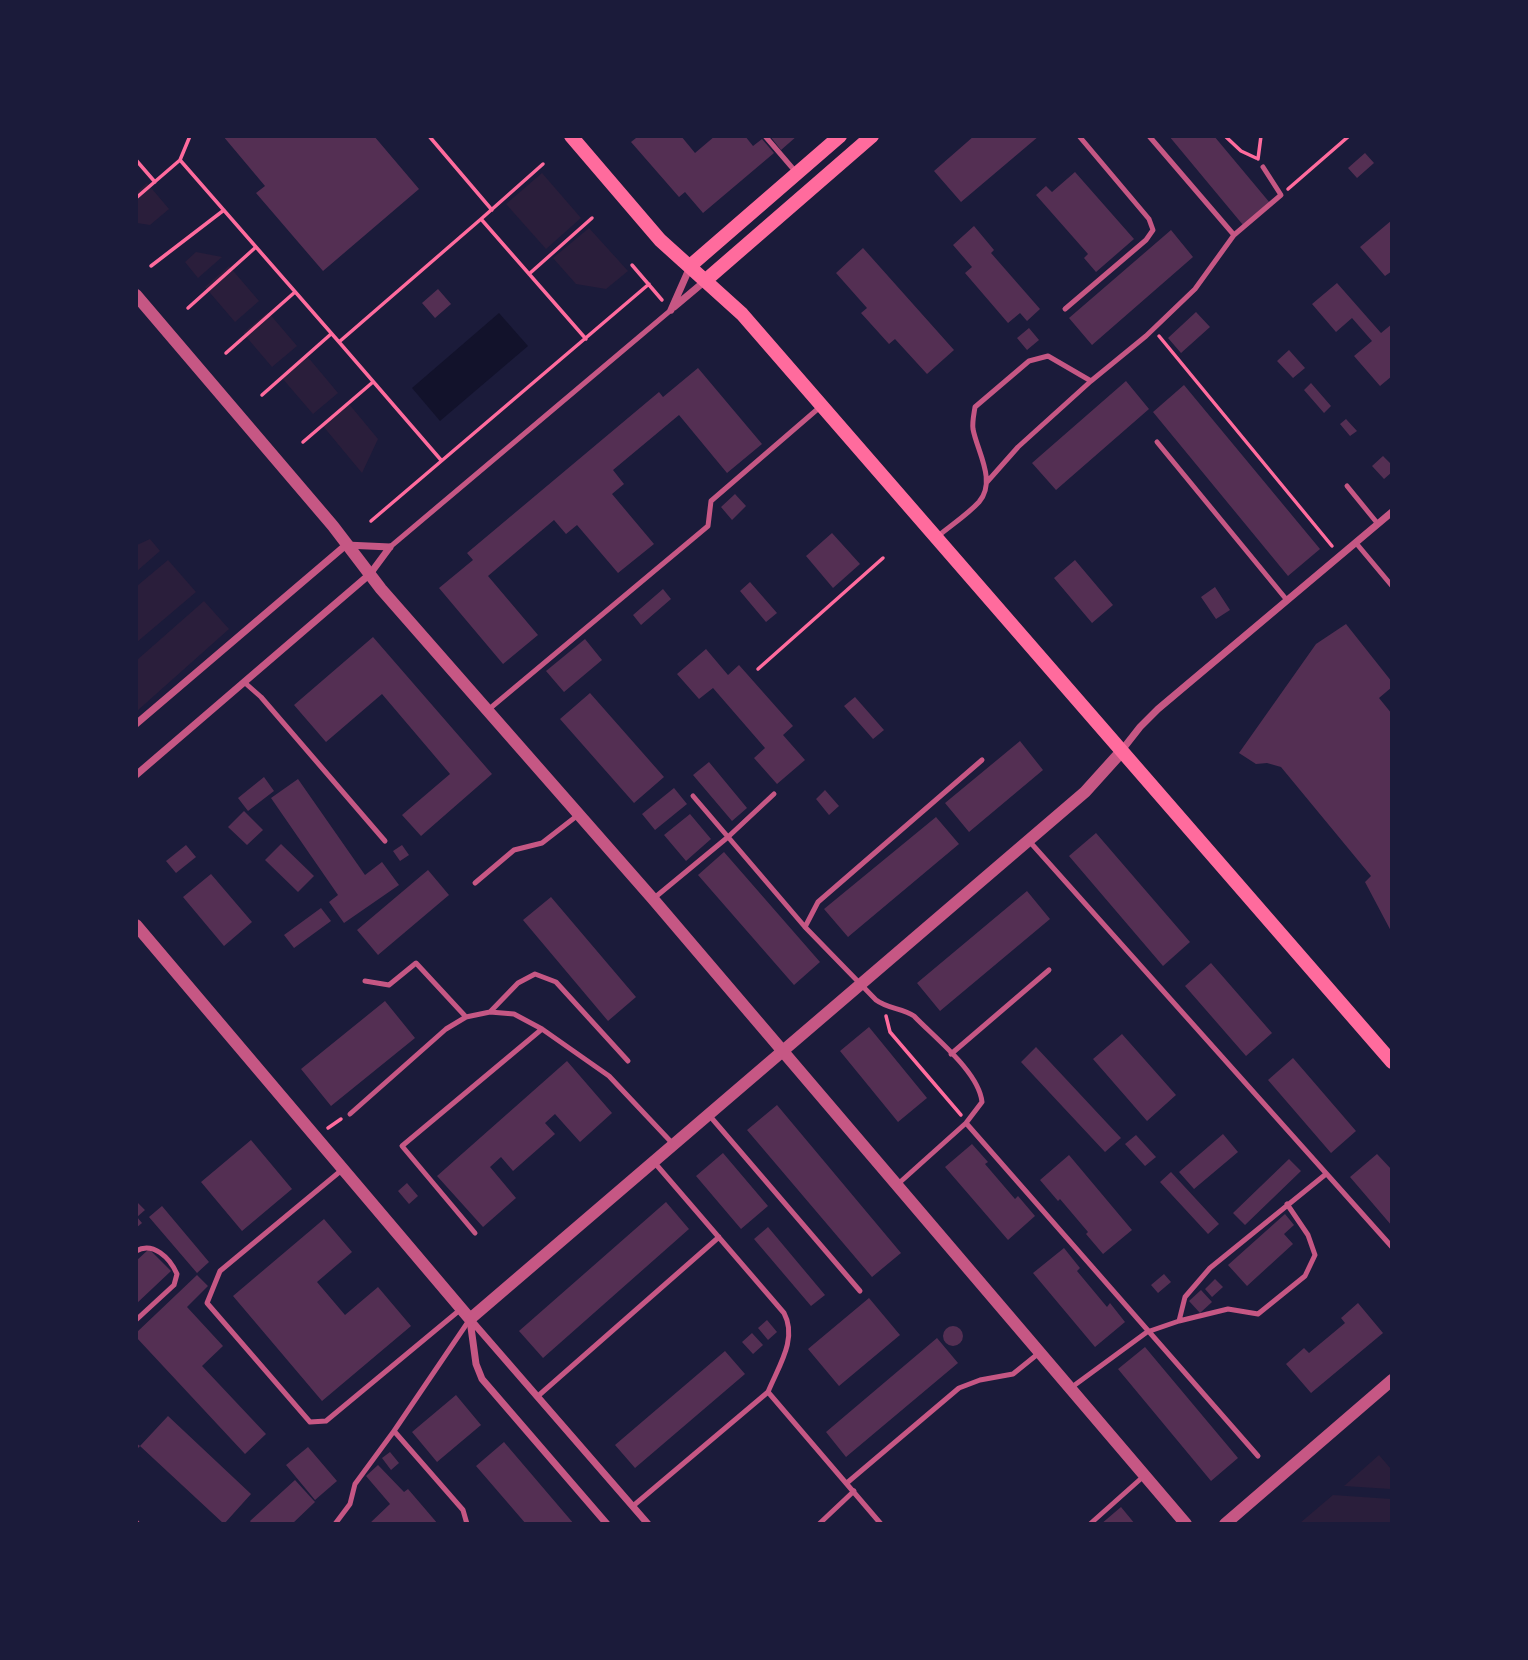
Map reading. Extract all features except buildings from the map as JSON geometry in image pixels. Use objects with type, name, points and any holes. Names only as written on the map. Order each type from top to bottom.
[{"type":"main road","points":[[571,136],[660,240],[742,314],[1391,1062]]},
{"type":"main road","points":[[690,266],[839,136]]},
{"type":"main road","points":[[706,280],[872,136]]},
{"type":"street","points":[[670,308],[690,266]]},
{"type":"street","points":[[670,308],[706,280]]},
{"type":"street","points":[[136,295],[370,574],[898,1184],[1186,1524]]},
{"type":"street","points":[[470,1319],[1085,792],[1158,709],[1391,512]]},
{"type":"street","points":[[136,724],[346,545],[390,547]]},
{"type":"street","points":[[136,775],[370,574],[390,547]]},
{"type":"street","points":[[136,925],[470,1319],[648,1524]]},
{"type":"street","points":[[470,1319],[476,1364],[482,1379],[607,1524]]},
{"type":"street","points":[[1225,1524],[1391,1380]]},
{"type":"lane","points":[[765,136],[797,173]]},
{"type":"lane","points":[[1065,309],[1146,240],[1153,230],[1149,219],[1079,136]]},
{"type":"lane","points":[[1149,136],[1234,235]]},
{"type":"lane","points":[[937,537],[979,502],[987,482],[1018,447],[1195,289],[1234,235],[1281,195],[1262,167]]},
{"type":"lane","points":[[390,547],[670,308]]},
{"type":"lane","points":[[987,482],[973,426],[975,407],[1028,361],[1048,356],[1091,381]]},
{"type":"lane","points":[[488,710],[708,526],[711,502],[822,405]]},
{"type":"lane","points":[[1157,442],[1286,599]]},
{"type":"lane","points":[[1347,486],[1378,524]]},
{"type":"lane","points":[[1356,543],[1391,586]]},
{"type":"lane","points":[[244,682],[261,697],[385,841]]},
{"type":"lane","points":[[805,927],[818,902],[982,760]]},
{"type":"lane","points":[[653,899],[728,837],[774,794]]},
{"type":"lane","points":[[693,796],[805,927],[884,1006],[905,1010],[914,1016],[974,1079],[981,1091],[982,1102],[965,1123],[898,1184]]},
{"type":"lane","points":[[475,883],[513,850],[542,843],[580,814]]},
{"type":"lane","points":[[1028,841],[1391,1247]]},
{"type":"lane","points":[[365,981],[389,985],[416,962],[466,1017]]},
{"type":"lane","points":[[951,1055],[1049,970]]},
{"type":"lane","points":[[490,1012],[518,983],[536,974],[556,982],[628,1061]]},
{"type":"lane","points":[[350,1114],[446,1030],[466,1017],[490,1012],[514,1014],[542,1029],[609,1076],[674,1145]]},
{"type":"lane","points":[[475,1233],[402,1146],[542,1029]]},
{"type":"lane","points":[[709,1115],[860,1291]]},
{"type":"lane","points":[[965,1123],[1258,1456]]},
{"type":"lane","points":[[633,1506],[768,1392],[788,1343],[789,1322],[784,1313],[654,1162]]},
{"type":"lane","points":[[343,1169],[220,1271],[207,1303],[310,1422],[326,1421],[461,1308]]},
{"type":"lane","points":[[1179,1321],[1185,1297],[1210,1268],[1326,1174]]},
{"type":"lane","points":[[1071,1387],[1147,1332],[1228,1309],[1258,1314],[1304,1276],[1315,1255],[1308,1235],[1287,1204]]},
{"type":"lane","points":[[538,1396],[719,1237]]},
{"type":"lane","points":[[136,1251],[144,1247],[156,1249],[177,1273],[174,1285],[136,1320]]},
{"type":"lane","points":[[335,1524],[350,1504],[355,1484],[470,1319]]},
{"type":"lane","points":[[848,1482],[959,1388],[972,1382],[1013,1374],[1041,1351]]},
{"type":"lane","points":[[768,1392],[848,1482],[881,1524]]},
{"type":"lane","points":[[394,1431],[463,1510],[467,1524]]},
{"type":"lane","points":[[1090,1524],[1146,1475]]},
{"type":"lane","points":[[819,1524],[854,1491]]},
{"type":"path","points":[[136,198],[180,160],[190,136]]},
{"type":"path","points":[[429,136],[492,210]]},
{"type":"path","points":[[1225,136],[1241,152],[1258,159]]},
{"type":"path","points":[[1261,136],[1258,159],[1262,167]]},
{"type":"path","points":[[1281,195],[1349,136]]},
{"type":"path","points":[[136,160],[155,182]]},
{"type":"path","points":[[180,160],[441,460]]},
{"type":"path","points":[[339,342],[544,164]]},
{"type":"path","points":[[151,266],[224,210]]},
{"type":"path","points":[[529,274],[592,218]]},
{"type":"path","points":[[481,219],[586,339]]},
{"type":"path","points":[[188,308],[256,247]]},
{"type":"path","points":[[632,265],[670,308]]},
{"type":"path","points":[[371,521],[649,284]]},
{"type":"path","points":[[226,353],[295,292]]},
{"type":"path","points":[[1153,329],[1340,556]]},
{"type":"path","points":[[262,395],[331,334]]},
{"type":"path","points":[[303,442],[373,382]]},
{"type":"path","points":[[758,669],[883,558]]},
{"type":"path","points":[[884,1006],[890,1032],[965,1123]]},
{"type":"path","points":[[326,1130],[350,1114]]},
{"type":"shaded area","points":[[542,173],[581,218],[546,249],[506,204]]},
{"type":"shaded area","points":[[147,183],[169,209],[150,225],[137,223],[137,192]]},
{"type":"shaded area","points":[[589,228],[628,271],[606,289],[576,284],[553,258]]},
{"type":"shaded area","points":[[196,252],[222,257],[198,278],[185,262]]},
{"type":"shaded area","points":[[229,266],[259,301],[235,322],[205,287]]},
{"type":"shaded area","points":[[268,312],[297,346],[272,367],[243,333]]},
{"type":"shaded area","points":[[499,313],[528,346],[440,421],[412,388]]},
{"type":"shaded area","points":[[307,356],[338,393],[313,414],[282,378]]},
{"type":"shaded area","points":[[349,404],[378,439],[362,473],[323,426]]},
{"type":"shaded area","points":[[150,539],[160,551],[137,571],[137,545]]},
{"type":"shaded area","points":[[168,560],[196,592],[137,642],[137,586]]},
{"type":"shaded area","points":[[204,601],[229,629],[137,711],[137,660]]},
{"type":"shaded area","points":[[1379,1455],[1391,1469],[1391,1489],[1344,1486]]},
{"type":"shaded area","points":[[1333,1495],[1391,1499],[1391,1523],[1300,1523]]}]
